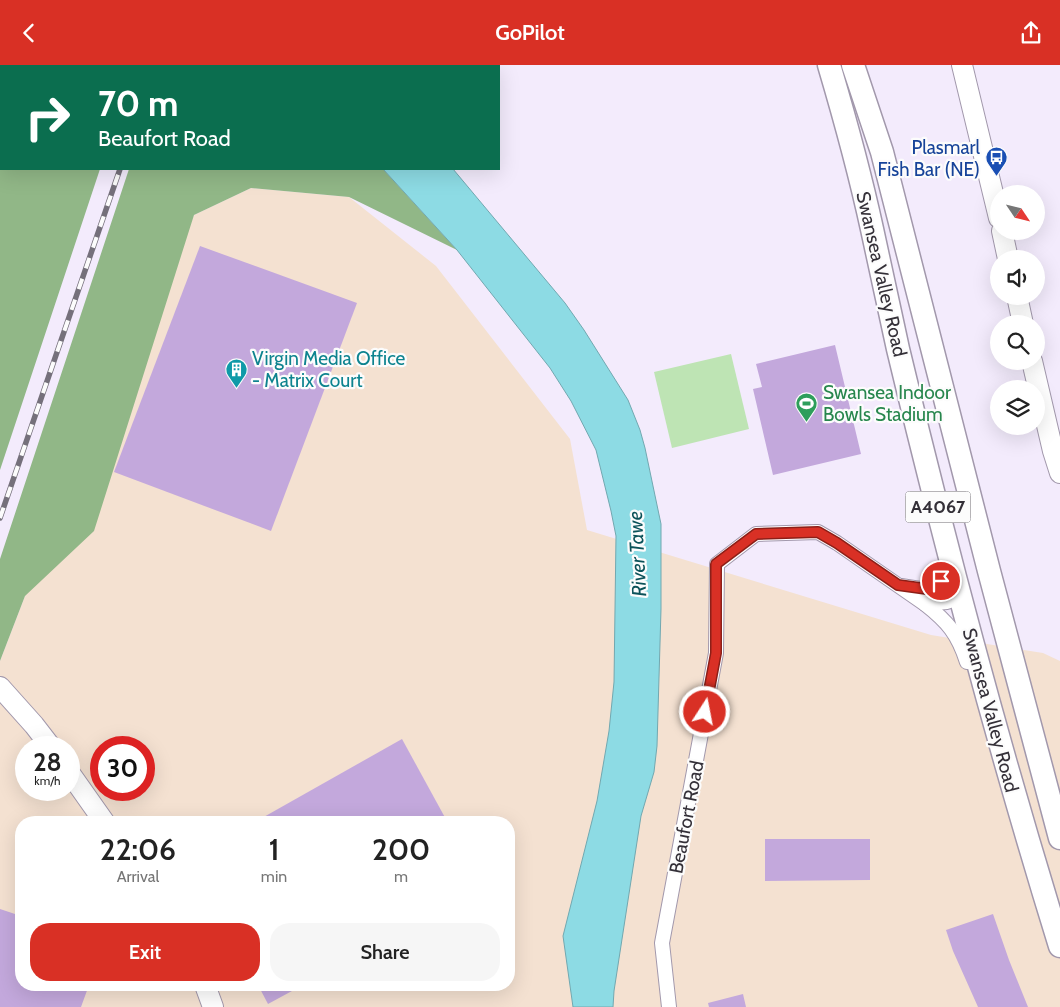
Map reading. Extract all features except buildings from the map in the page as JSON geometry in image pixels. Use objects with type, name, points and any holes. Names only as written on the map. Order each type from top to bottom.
[{"type":"main road","name":"Swansea Valley Road","points":[[829,65],[846,122],[872,227],[898,349],[961,597],[1015,799],[1060,946]]},
{"type":"main road","name":"Swansea Valley Road","points":[[853,65],[882,153],[989,571],[1060,838]]},
{"type":"main road","points":[[962,65],[991,185]]},
{"type":"main road","points":[[923,309],[933,412],[975,573],[972,585],[961,597]]},
{"type":"main road","points":[[1034,370],[1060,473]]},
{"type":"main road","points":[[0,687],[42,736]]},
{"type":"main road","points":[[80,788],[100,816]]},
{"type":"main road","points":[[206,991],[213,1007]]},
{"type":"street","name":"Beaufort Road","points":[[669,1007],[662,943],[716,653],[716,564],[756,534],[818,532],[926,604],[946,621],[962,645],[1015,799]]},
{"type":"street","name":"Beaufort Road","points":[[898,585],[927,589],[941,581],[953,564]]},
{"type":"street","points":[[926,604],[947,602],[961,597]]},
{"type":"shaded area","points":[[251,188],[349,197],[436,266],[570,439],[587,530],[931,635],[1043,653],[1060,661],[1060,1007],[0,1007],[0,661],[25,596],[194,215]]},
{"type":"green space","points":[[0,170],[100,170],[0,470]]},
{"type":"green space","points":[[129,170],[384,170],[457,250],[349,197],[251,188],[194,215],[94,531],[25,596],[0,661],[0,559]]},
{"type":"green space","points":[[731,354],[749,429],[672,448],[654,372]]},
{"type":"water","name":"River Tawe","points":[[384,170],[454,170],[565,303],[628,400],[645,448],[661,524],[661,609],[657,746],[654,772],[641,816],[613,1007],[573,1007],[563,936],[597,801],[609,731],[614,682],[616,536],[611,511],[596,450],[571,401],[550,368],[457,250]]},
{"type":"railway","points":[[0,518],[120,170]]},
{"type":"place","name":"Plasmarl Fish Bar (NE)","points":[[996,177]]},
{"type":"place","name":"Virgin Media Office - Matrix Court","points":[[236,388]]},
{"type":"place","name":"Swansea Indoor Bowls Stadium","points":[[807,422]]},
{"type":"route","points":[[705,712],[716,653],[716,564],[756,534],[818,532],[898,585],[927,589],[941,581]]}]
